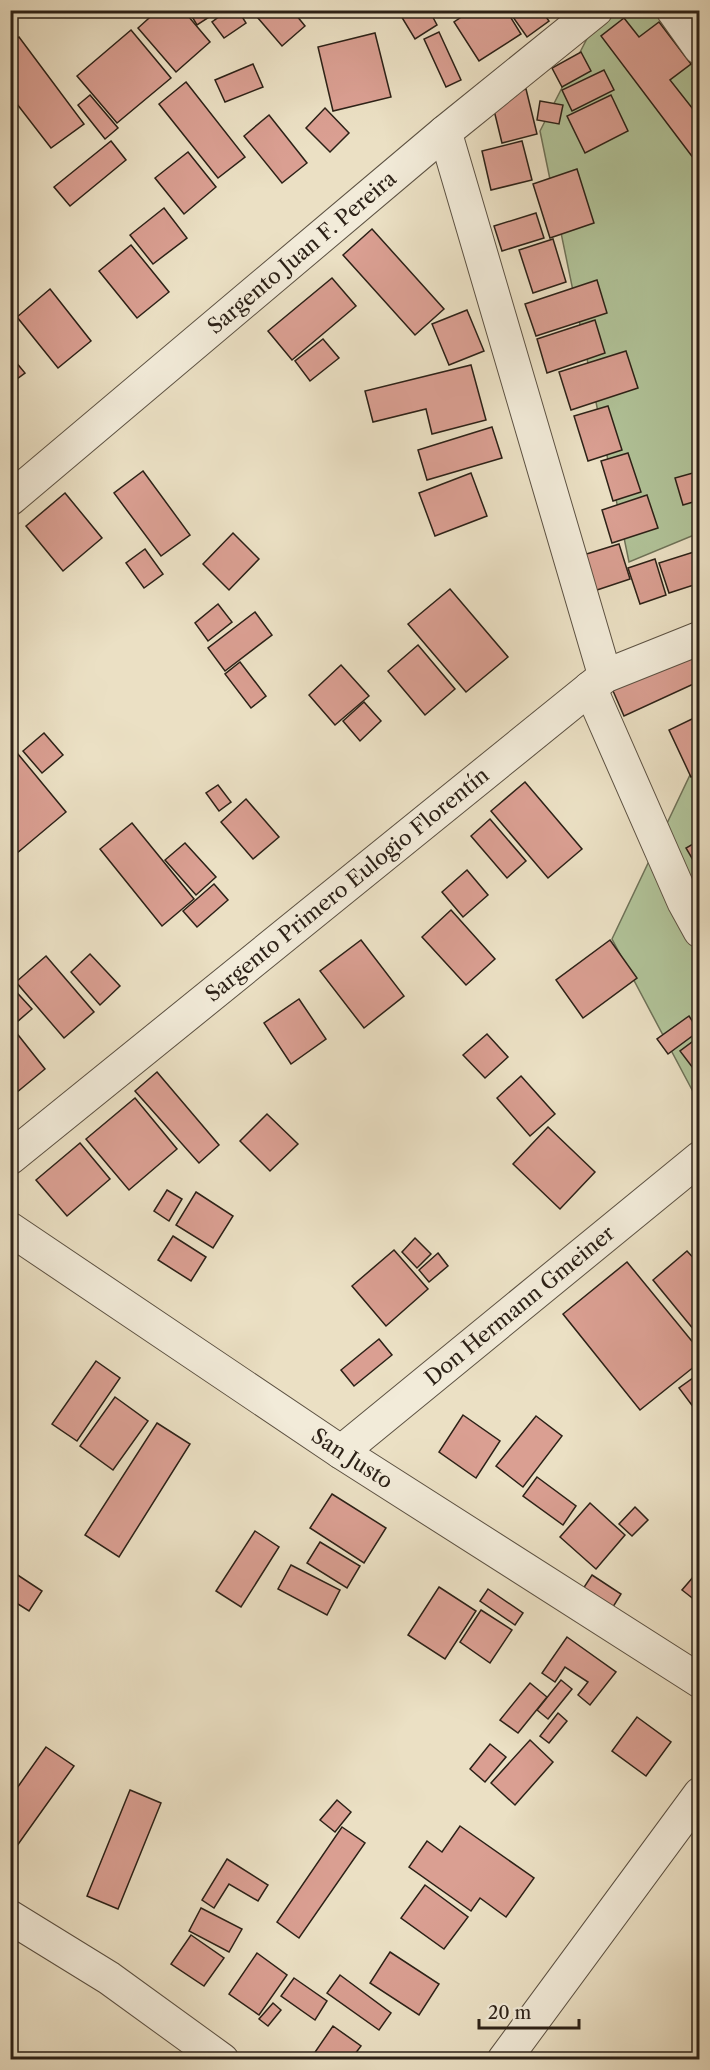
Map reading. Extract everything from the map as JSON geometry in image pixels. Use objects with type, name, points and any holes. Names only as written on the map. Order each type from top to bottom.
[{"type":"street","name":"Sargento Juan F. Pereira","points":[[10,499],[445,132],[596,10]]},
{"type":"street","points":[[673,10],[699,48]]},
{"type":"street","points":[[445,132],[598,682],[684,902],[699,932]]},
{"type":"street","name":"Sargento Primero Eulogio Florentín","points":[[10,1158],[598,682],[699,638]]},
{"type":"street","name":"Don Hermann Gmeiner","points":[[340,1452],[699,1158]]},
{"type":"street","name":"San Justo","points":[[10,1229],[340,1452],[699,1681]]},
{"type":"street","points":[[504,2060],[699,1794]]},
{"type":"street","points":[[10,1917],[110,1978],[222,2060]]},
{"type":"green space","points":[[601,11],[699,11],[699,533],[629,562],[540,131]]},
{"type":"green space","points":[[699,756],[699,1103],[612,939]]},
{"type":"building","points":[[158,10],[183,10],[210,42],[176,72],[138,28]]},
{"type":"building","points":[[188,10],[220,10],[197,25]]},
{"type":"building","points":[[228,10],[238,10],[246,23],[224,38],[212,22]]},
{"type":"building","points":[[268,10],[292,10],[305,26],[282,46],[258,18]]},
{"type":"building","points":[[429,10],[437,25],[415,39],[398,11]]},
{"type":"building","points":[[472,10],[506,10],[521,34],[479,61],[454,22]]},
{"type":"building","points":[[508,10],[541,10],[549,21],[527,37]]},
{"type":"building","points":[[624,18],[639,37],[659,22],[691,64],[670,80],[700,118],[700,155],[694,159],[601,36]]},
{"type":"building","points":[[131,30],[171,78],[117,123],[77,76]]},
{"type":"building","points":[[439,32],[461,80],[446,87],[424,39]]},
{"type":"building","points":[[375,33],[391,97],[333,111],[318,47]]},
{"type":"building","points":[[19,37],[84,124],[51,148],[10,95],[10,43]]},
{"type":"building","points":[[581,52],[591,71],[562,87],[552,68]]},
{"type":"building","points":[[253,64],[263,87],[225,102],[215,80]]},
{"type":"building","points":[[604,70],[614,90],[572,111],[562,90]]},
{"type":"building","points":[[186,82],[245,157],[218,178],[159,104]]},
{"type":"building","points":[[526,89],[537,134],[502,143],[491,98]]},
{"type":"building","points":[[90,95],[118,128],[105,139],[78,105]]},
{"type":"building","points":[[611,95],[628,131],[585,153],[567,116]]},
{"type":"building","points":[[540,101],[563,105],[559,124],[537,120]]},
{"type":"building","points":[[325,108],[349,133],[330,152],[306,128]]},
{"type":"building","points":[[269,115],[307,163],[282,183],[244,136]]},
{"type":"building","points":[[111,141],[126,160],[70,206],[54,187]]},
{"type":"building","points":[[522,141],[532,180],[491,190],[482,151]]},
{"type":"building","points":[[188,152],[216,187],[184,214],[155,178]]},
{"type":"building","points":[[577,169],[594,223],[550,238],[533,184]]},
{"type":"building","points":[[164,208],[187,238],[153,264],[130,235]]},
{"type":"building","points":[[536,213],[544,238],[502,251],[494,226]]},
{"type":"building","points":[[372,229],[444,309],[415,335],[343,255]]},
{"type":"building","points":[[553,239],[566,282],[533,293],[519,250]]},
{"type":"building","points":[[131,245],[169,292],[137,318],[99,271]]},
{"type":"building","points":[[332,278],[356,306],[292,360],[268,331]]},
{"type":"building","points":[[597,280],[607,313],[536,336],[525,304]]},
{"type":"building","points":[[50,289],[91,341],[58,368],[17,317]]},
{"type":"building","points":[[467,310],[484,351],[449,365],[432,324]]},
{"type":"building","points":[[595,320],[605,353],[547,373],[537,339]]},
{"type":"building","points":[[323,339],[339,358],[310,381],[295,361]]},
{"type":"building","points":[[626,351],[638,388],[571,410],[559,372]]},
{"type":"building","points":[[10,355],[25,373],[10,384]]},
{"type":"building","points":[[471,365],[486,420],[432,434],[426,409],[373,422],[365,391]]},
{"type":"building","points":[[608,406],[622,450],[588,461],[574,416]]},
{"type":"building","points":[[492,427],[502,458],[427,480],[418,450]]},
{"type":"building","points":[[628,453],[641,492],[613,501],[601,461]]},
{"type":"building","points":[[143,471],[190,535],[161,556],[114,493]]},
{"type":"building","points":[[700,471],[700,500],[683,505],[675,478]]},
{"type":"building","points":[[471,473],[487,516],[435,536],[419,493]]},
{"type":"building","points":[[65,493],[102,538],[63,571],[26,526]]},
{"type":"building","points":[[647,495],[658,528],[612,543],[602,510]]},
{"type":"building","points":[[233,533],[259,559],[229,590],[203,564]]},
{"type":"building","points":[[619,544],[630,579],[591,592],[580,556]]},
{"type":"building","points":[[145,549],[163,574],[144,588],[126,563]]},
{"type":"building","points":[[700,550],[700,583],[669,593],[659,563]]},
{"type":"building","points":[[655,559],[666,595],[640,604],[628,568]]},
{"type":"building","points":[[450,589],[508,657],[466,692],[408,624]]},
{"type":"building","points":[[218,604],[232,622],[208,641],[195,623]]},
{"type":"building","points":[[255,612],[272,635],[225,671],[208,648]]},
{"type":"building","points":[[418,645],[455,689],[425,715],[388,671]]},
{"type":"building","points":[[688,649],[700,674],[700,681],[624,716],[610,684]]},
{"type":"building","points":[[240,662],[266,696],[251,708],[225,674]]},
{"type":"building","points":[[341,665],[369,696],[335,725],[309,695]]},
{"type":"building","points":[[364,702],[381,721],[360,741],[343,721]]},
{"type":"building","points":[[694,718],[700,730],[700,773],[691,777],[669,730]]},
{"type":"building","points":[[44,733],[63,755],[42,773],[23,751]]},
{"type":"building","points":[[13,748],[66,812],[10,859],[10,750]]},
{"type":"building","points":[[525,782],[582,849],[548,878],[491,811]]},
{"type":"building","points":[[218,785],[231,802],[219,811],[206,793]]},
{"type":"building","points":[[246,799],[279,837],[253,859],[221,822]]},
{"type":"building","points":[[490,819],[526,861],[507,878],[471,836]]},
{"type":"building","points":[[132,823],[194,899],[162,926],[100,849]]},
{"type":"building","points":[[700,840],[700,872],[686,848]]},
{"type":"building","points":[[185,843],[216,877],[196,895],[165,860]]},
{"type":"building","points":[[467,870],[488,895],[463,917],[442,892]]},
{"type":"building","points":[[214,884],[228,900],[197,927],[183,911]]},
{"type":"building","points":[[451,910],[495,959],[466,985],[422,937]]},
{"type":"building","points":[[361,940],[404,996],[364,1028],[320,971]]},
{"type":"building","points":[[610,940],[637,978],[583,1018],[556,980]]},
{"type":"building","points":[[90,954],[120,986],[100,1005],[71,972]]},
{"type":"building","points":[[46,956],[94,1012],[64,1038],[16,982]]},
{"type":"building","points":[[10,985],[32,1009],[10,1028]]},
{"type":"building","points":[[299,999],[326,1039],[291,1064],[264,1023]]},
{"type":"building","points":[[689,1016],[699,1031],[668,1054],[657,1039]]},
{"type":"building","points":[[15,1031],[45,1069],[10,1098],[10,1035]]},
{"type":"building","points":[[487,1034],[508,1057],[485,1078],[463,1055]]},
{"type":"building","points":[[700,1036],[700,1070],[696,1072],[680,1051]]},
{"type":"building","points":[[157,1072],[219,1145],[199,1163],[135,1091]]},
{"type":"building","points":[[521,1076],[555,1114],[530,1136],[497,1098]]},
{"type":"building","points":[[135,1098],[177,1149],[129,1190],[86,1139]]},
{"type":"building","points":[[267,1114],[298,1144],[270,1171],[240,1141]]},
{"type":"building","points":[[548,1127],[595,1172],[560,1209],[513,1164]]},
{"type":"building","points":[[80,1143],[110,1179],[67,1216],[36,1180]]},
{"type":"building","points":[[167,1190],[182,1199],[169,1221],[154,1211]]},
{"type":"building","points":[[196,1192],[233,1216],[213,1248],[176,1225]]},
{"type":"building","points":[[173,1236],[206,1257],[191,1281],[158,1260]]},
{"type":"building","points":[[415,1238],[431,1254],[417,1268],[402,1252]]},
{"type":"building","points":[[394,1250],[428,1289],[386,1326],[352,1286]]},
{"type":"building","points":[[687,1251],[700,1265],[700,1326],[694,1330],[653,1280]]},
{"type":"building","points":[[438,1253],[448,1266],[429,1282],[419,1270]]},
{"type":"building","points":[[627,1262],[700,1351],[700,1362],[640,1410],[563,1314]]},
{"type":"building","points":[[379,1339],[392,1355],[354,1386],[341,1370]]},
{"type":"building","points":[[96,1361],[120,1378],[77,1441],[52,1424]]},
{"type":"building","points":[[700,1373],[700,1416],[679,1388]]},
{"type":"building","points":[[115,1397],[148,1421],[113,1470],[80,1446]]},
{"type":"building","points":[[463,1415],[500,1441],[476,1478],[439,1452]]},
{"type":"building","points":[[536,1416],[562,1436],[523,1487],[496,1466]]},
{"type":"building","points":[[157,1423],[190,1444],[119,1557],[85,1535]]},
{"type":"building","points":[[537,1477],[576,1506],[563,1525],[523,1496]]},
{"type":"building","points":[[332,1494],[386,1528],[364,1563],[310,1528]]},
{"type":"building","points":[[590,1503],[625,1535],[596,1569],[560,1537]]},
{"type":"building","points":[[635,1507],[648,1520],[632,1536],[619,1524]]},
{"type":"building","points":[[255,1531],[279,1547],[241,1607],[216,1591]]},
{"type":"building","points":[[320,1542],[360,1566],[347,1588],[307,1563]]},
{"type":"building","points":[[291,1565],[340,1590],[327,1615],[278,1589]]},
{"type":"building","points":[[700,1569],[700,1604],[682,1590]]},
{"type":"building","points":[[10,1570],[42,1591],[29,1611],[10,1599]]},
{"type":"building","points":[[592,1575],[621,1594],[608,1615],[579,1595]]},
{"type":"building","points":[[439,1587],[476,1611],[445,1659],[408,1635]]},
{"type":"building","points":[[488,1589],[523,1613],[515,1625],[480,1601]]},
{"type":"building","points":[[481,1610],[512,1630],[490,1663],[460,1642]]},
{"type":"building","points":[[567,1637],[616,1672],[590,1705],[578,1695],[588,1682],[565,1667],[555,1682],[542,1673]]},
{"type":"building","points":[[561,1680],[572,1689],[548,1719],[537,1710]]},
{"type":"building","points":[[530,1683],[547,1697],[518,1733],[500,1720]]},
{"type":"building","points":[[558,1713],[567,1721],[549,1743],[540,1736]]},
{"type":"building","points":[[637,1717],[671,1742],[646,1776],[612,1751]]},
{"type":"building","points":[[530,1740],[553,1762],[515,1805],[491,1783]]},
{"type":"building","points":[[490,1744],[506,1757],[485,1782],[470,1769]]},
{"type":"building","points":[[46,1747],[74,1766],[14,1850],[10,1848],[10,1798]]},
{"type":"building","points":[[130,1790],[161,1803],[118,1909],[87,1896]]},
{"type":"building","points":[[337,1800],[351,1812],[335,1832],[320,1820]]},
{"type":"building","points":[[460,1826],[534,1878],[506,1917],[480,1898],[471,1911],[409,1867],[427,1841],[442,1852]]},
{"type":"building","points":[[342,1827],[365,1843],[299,1938],[277,1922]]},
{"type":"building","points":[[227,1859],[268,1885],[258,1901],[229,1884],[214,1908],[202,1900]]},
{"type":"building","points":[[425,1885],[468,1917],[444,1949],[401,1918]]},
{"type":"building","points":[[201,1908],[242,1929],[229,1952],[189,1931]]},
{"type":"building","points":[[191,1935],[224,1958],[204,1986],[171,1964]]},
{"type":"building","points":[[390,1952],[439,1984],[419,2015],[370,1983]]},
{"type":"building","points":[[257,1953],[287,1975],[259,2015],[229,1994]]},
{"type":"building","points":[[340,1975],[391,2013],[379,2030],[327,1993]]},
{"type":"building","points":[[294,1978],[327,2001],[315,2020],[281,1996]]},
{"type":"building","points":[[273,2003],[281,2010],[268,2026],[259,2019]]},
{"type":"building","points":[[333,2026],[361,2046],[355,2054],[362,2060],[314,2060],[311,2058]]}]
